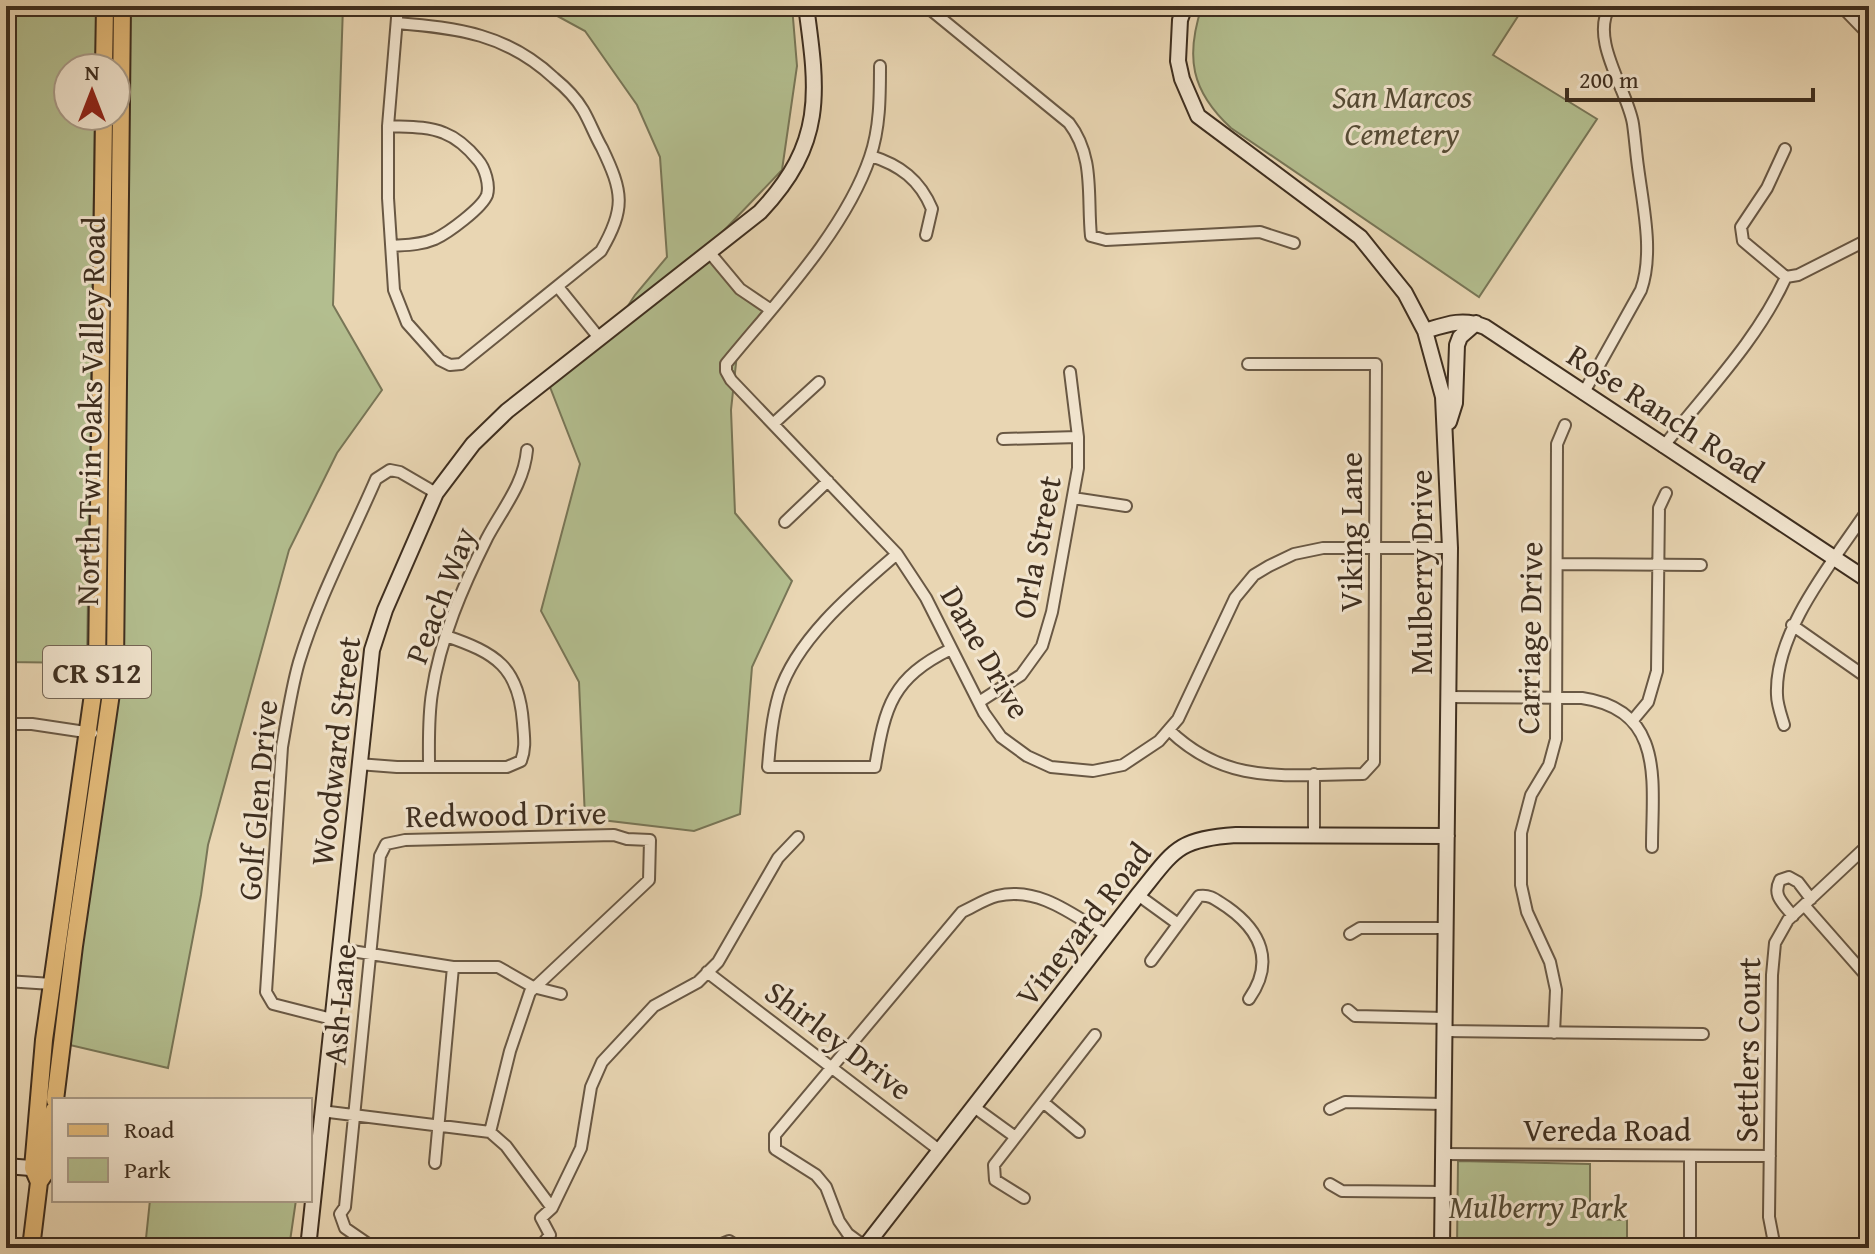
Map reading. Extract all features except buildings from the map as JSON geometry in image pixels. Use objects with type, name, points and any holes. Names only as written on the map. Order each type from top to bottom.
[{"type":"main road","points":[[104,52],[105,6]]},
{"type":"main road","name":"North Twin Oaks Valley Road","points":[[31,1248],[40,1173],[52,984],[98,734],[115,666],[122,6]]},
{"type":"main road","name":"North Twin Oaks Valley Road","points":[[55,1098],[98,734],[104,132]]},
{"type":"main road","points":[[119,301],[111,284],[111,235],[104,222],[110,213],[112,180],[120,161]]},
{"type":"main road","name":"North Twin Oaks Valley Road","points":[[40,1173],[52,1119]]},
{"type":"street","points":[[397,23],[473,32],[503,43],[545,70],[582,108],[615,177],[619,207],[615,226],[601,251],[461,364],[450,365],[440,360],[407,323],[394,290],[388,198],[388,126],[398,6]]},
{"type":"street","name":"Woodward Street","points":[[308,1248],[358,764],[372,650],[385,610],[436,493],[473,444],[507,411],[760,212],[792,175],[814,113],[815,76],[806,6]]},
{"type":"street","points":[[926,6],[1069,123],[1080,138],[1086,154],[1091,236],[1106,240],[1260,232],[1294,243]]},
{"type":"street","name":"Mulberry Drive","points":[[1185,6],[1180,20],[1178,61],[1198,116],[1360,237],[1405,293],[1425,331],[1440,381],[1446,430],[1450,548],[1442,1248]]},
{"type":"street","points":[[1583,394],[1645,278],[1645,227],[1633,123],[1606,46],[1606,13],[1610,6]]},
{"type":"street","points":[[1841,6],[1869,35]]},
{"type":"street","points":[[710,253],[740,289],[771,310],[852,199],[871,156],[879,114],[880,66]]},
{"type":"street","points":[[388,126],[420,127],[454,138],[482,164],[488,185],[486,198],[453,229],[434,240],[392,246]]},
{"type":"street","points":[[1785,149],[1767,188],[1741,227],[1743,241],[1786,277],[1798,275],[1869,239]]},
{"type":"street","points":[[871,156],[889,162],[919,184],[932,209],[926,235]]},
{"type":"street","points":[[1663,447],[1733,363],[1780,292],[1786,277]]},
{"type":"street","points":[[558,287],[600,339]]},
{"type":"street","name":"Dane Drive","points":[[771,310],[726,364],[731,380],[897,554],[926,598],[979,702],[1001,737],[1027,756],[1051,767],[1093,771],[1123,765],[1159,741],[1178,719],[1235,598],[1254,575],[1294,554],[1323,548],[1450,548]]},
{"type":"street","points":[[1425,331],[1454,322],[1476,323]]},
{"type":"street","points":[[1446,430],[1455,403],[1457,345],[1460,337],[1476,323]]},
{"type":"street","name":"Rose Ranch Road","points":[[1476,323],[1869,581]]},
{"type":"street","name":"Viking Lane","points":[[1169,730],[1199,755],[1230,769],[1257,774],[1363,774],[1374,762],[1376,364],[1248,364]]},
{"type":"street","name":"Orla Street","points":[[979,702],[1021,675],[1042,646],[1052,612],[1078,468],[1078,437],[1070,372]]},
{"type":"street","points":[[773,424],[819,382]]},
{"type":"street","name":"Carriage Drive","points":[[1554,1033],[1556,990],[1550,962],[1527,912],[1521,885],[1521,833],[1531,795],[1549,765],[1556,739],[1557,444],[1565,425]]},
{"type":"street","points":[[1003,439],[1078,437]]},
{"type":"street","name":"Peach Way","points":[[429,767],[431,695],[446,636],[487,538],[525,472],[527,450]]},
{"type":"street","name":"Golf Glen Drive","points":[[332,1019],[273,1004],[266,992],[282,747],[288,708],[300,661],[317,615],[376,479],[390,470],[400,472],[436,493]]},
{"type":"street","points":[[785,522],[828,481]]},
{"type":"street","points":[[1633,720],[1648,702],[1657,671],[1659,508],[1666,493]]},
{"type":"street","points":[[1073,498],[1126,506]]},
{"type":"street","points":[[1784,725],[1777,695],[1780,665],[1792,625],[1869,508]]},
{"type":"street","points":[[897,554],[847,598],[791,666],[780,692],[771,728],[768,767],[875,767],[883,718],[899,689],[913,672],[951,649]]},
{"type":"street","points":[[1558,564],[1701,565]]},
{"type":"street","points":[[1792,625],[1869,679]]},
{"type":"street","points":[[358,764],[507,767],[521,761],[525,751],[522,701],[512,675],[501,661],[473,645],[446,636]]},
{"type":"street","points":[[1448,697],[1600,700],[1616,707],[1633,720],[1645,737],[1652,771],[1652,847]]},
{"type":"street","points":[[6,724],[32,724],[98,734]]},
{"type":"street","points":[[1314,774],[1314,835]]},
{"type":"street","name":"Redwood Drive","points":[[386,844],[405,840],[614,835],[650,840],[649,880],[533,987]]},
{"type":"street","name":"Vineyard Road","points":[[866,1248],[1138,895],[1170,855],[1184,845],[1196,840],[1236,835],[1447,836]]},
{"type":"street","points":[[539,1248],[550,1235],[541,1218],[552,1208],[581,1148],[591,1087],[602,1062],[654,1006],[688,989],[718,962],[778,858],[798,837]]},
{"type":"street","name":"Ash Lane","points":[[374,1248],[345,1228],[340,1214],[345,1207],[380,856],[386,844]]},
{"type":"street","name":"Settlers Court","points":[[1775,1248],[1769,1217],[1775,943],[1793,916],[1869,844]]},
{"type":"street","points":[[1793,916],[1777,897],[1776,889],[1780,880],[1789,877],[1798,882],[1807,902],[1869,979]]},
{"type":"street","points":[[866,1248],[848,1234],[839,1221],[826,1187],[816,1175],[775,1149],[775,1135],[962,912],[994,897],[1009,894],[1049,900],[1108,936]]},
{"type":"street","points":[[1138,895],[1178,924]]},
{"type":"street","points":[[1151,961],[1199,896],[1211,896],[1244,920],[1259,941],[1263,968],[1258,986],[1249,999]]},
{"type":"street","points":[[1350,934],[1360,928],[1446,928]]},
{"type":"street","points":[[339,949],[453,967],[498,967],[533,987],[561,994]]},
{"type":"street","points":[[435,1163],[453,967]]},
{"type":"street","name":"Shirley Drive","points":[[707,972],[939,1150]]},
{"type":"street","points":[[6,981],[52,984]]},
{"type":"street","points":[[490,1132],[510,1051],[533,987]]},
{"type":"street","points":[[1348,1010],[1355,1016],[1554,1033],[1703,1034]]},
{"type":"street","points":[[1024,1198],[995,1180],[994,1165],[1095,1035]]},
{"type":"street","points":[[1043,1102],[1079,1132]]},
{"type":"street","points":[[1330,1109],[1345,1102],[1444,1104]]},
{"type":"street","points":[[974,1107],[1014,1136]]},
{"type":"street","points":[[321,1111],[490,1132],[506,1146],[552,1208]]},
{"type":"street","name":"Vereda Road","points":[[1443,1154],[1770,1156]]},
{"type":"street","points":[[1690,1156],[1690,1248]]},
{"type":"street","points":[[6,1166],[40,1173]]},
{"type":"street","points":[[1330,1184],[1342,1191],[1443,1192]]},
{"type":"street","points":[[712,1248],[729,1241],[740,1248]]},
{"type":"street","points":[[931,1248],[942,1248]]},
{"type":"green space","points":[[6,6],[97,6],[96,52],[52,52],[52,132],[95,132],[87,663],[6,662]]},
{"type":"green space","points":[[99,6],[343,6],[333,305],[382,390],[337,453],[289,550],[208,845],[168,1068],[57,1042],[99,665],[98,132],[132,132],[132,52],[99,52]]},
{"type":"green space","points":[[539,6],[792,6],[797,66],[782,170],[687,269],[710,253],[735,284],[770,311],[737,354],[731,410],[735,513],[792,581],[752,667],[740,814],[694,831],[585,818],[579,682],[541,611],[580,464],[550,387],[612,330],[635,295],[667,257],[660,157],[637,105],[585,31]]},
{"type":"green space","name":"San Marcos Cemetery","points":[[1202,6],[1513,6],[1522,10],[1493,55],[1597,119],[1479,297],[1231,128],[1207,100],[1195,72],[1194,41]]},
{"type":"green space","name":"Mulberry Park","points":[[1458,1161],[1590,1164],[1590,1213],[1594,1219],[1627,1220],[1627,1248],[1457,1248]]},
{"type":"green space","points":[[150,1202],[296,1202],[289,1248],[145,1248]]}]
